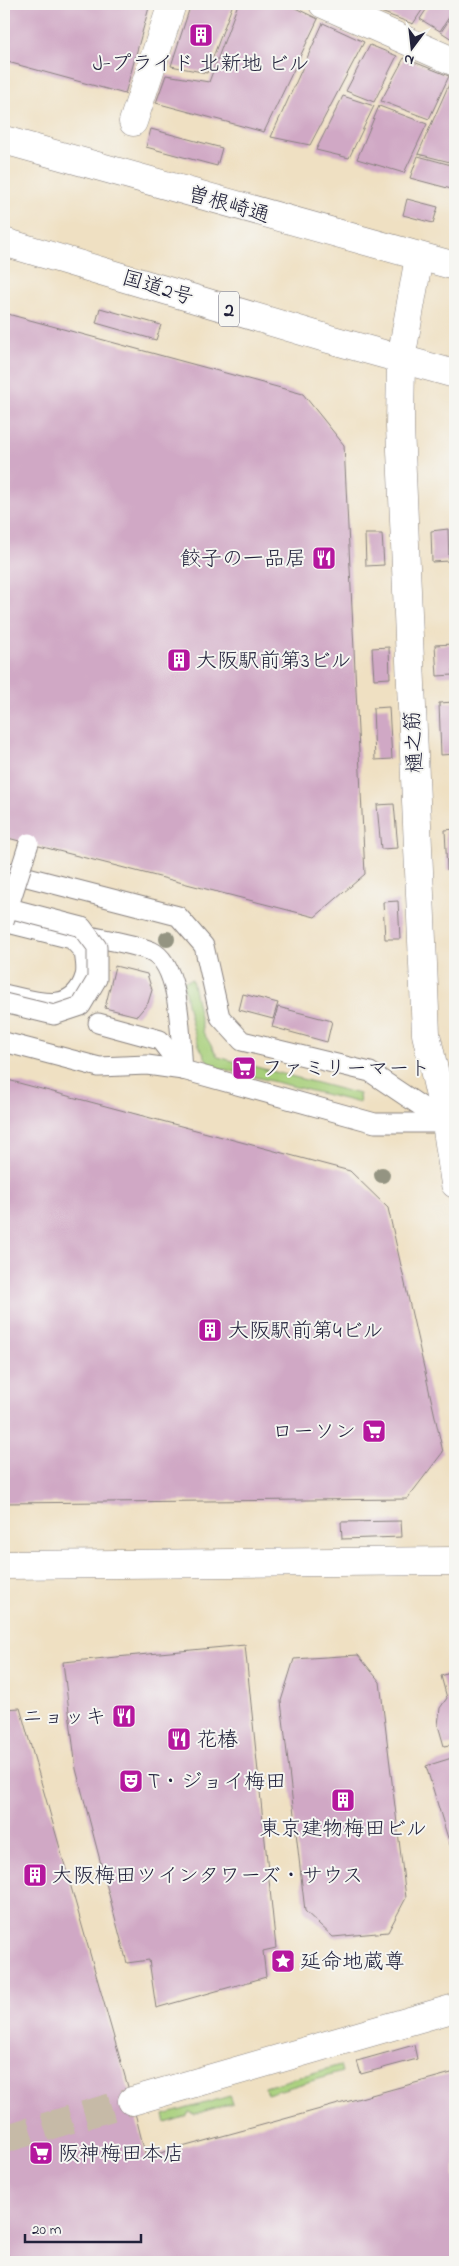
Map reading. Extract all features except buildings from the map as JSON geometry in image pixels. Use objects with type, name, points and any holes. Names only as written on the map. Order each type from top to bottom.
[{"type":"main road","points":[[132,122],[172,4]]},
{"type":"main road","points":[[323,4],[455,62]]},
{"type":"main road","name":"曽根崎通","points":[[4,140],[455,266]]},
{"type":"main road","name":"国道2号","points":[[4,242],[455,374]]},
{"type":"main road","name":"樋之筋","points":[[419,257],[401,359],[400,446],[426,1034],[451,1124],[455,1184]]},
{"type":"main road","points":[[4,1566],[455,1561]]},
{"type":"main road","points":[[132,2101],[455,2008]]},
{"type":"lane","points":[[5,916],[29,843]]},
{"type":"lane","points":[[4,871],[178,916],[204,946],[220,1017],[242,1041],[370,1072],[451,1124]]},
{"type":"lane","points":[[5,916],[152,952],[166,964],[175,986],[183,1070]]},
{"type":"lane","points":[[4,994],[52,1005],[73,996],[85,976],[84,952],[72,939],[5,916]]},
{"type":"lane","points":[[4,1003],[54,1015],[81,1006],[98,979],[97,947],[82,927],[5,916]]},
{"type":"lane","points":[[98,1023],[160,1040],[183,1070]]},
{"type":"lane","points":[[4,1042],[99,1068],[147,1065],[183,1070],[375,1123],[451,1124]]},
{"type":"green space","points":[[192,979],[203,1032],[218,1057],[359,1094],[360,1103],[211,1066],[199,1046],[189,1015],[183,982]]},
{"type":"green space","points":[[340,2065],[342,2072],[267,2094],[265,2087]]},
{"type":"green space","points":[[230,2096],[233,2103],[194,2114],[189,2112],[187,2116],[166,2123],[164,2115]]},
{"type":"tunnel","points":[[4,2139],[132,2101]]},
{"type":"place","name":"J-プライド 北新地 ビル","points":[[201,35]]},
{"type":"place","name":"餃子の一品居","points":[[324,558]]},
{"type":"place","name":"大阪駅前第3ビル","points":[[179,660]]},
{"type":"place","name":"ファミリーマート","points":[[244,1068]]},
{"type":"place","name":"大阪駅前第4ビル","points":[[210,1330]]},
{"type":"place","name":"ローソン","points":[[374,1431]]},
{"type":"place","name":"ニョッキ","points":[[124,1716]]},
{"type":"place","name":"花椿","points":[[179,1739]]},
{"type":"place","name":"T・ジョイ梅田","points":[[131,1781]]},
{"type":"place","name":"東京建物梅田ビル","points":[[343,1800]]},
{"type":"place","name":"大阪梅田ツインタワーズ・サウス","points":[[35,1875]]},
{"type":"place","name":"延命地蔵尊","points":[[283,1961]]},
{"type":"place","name":"阪神梅田本店","points":[[41,2153]]}]
